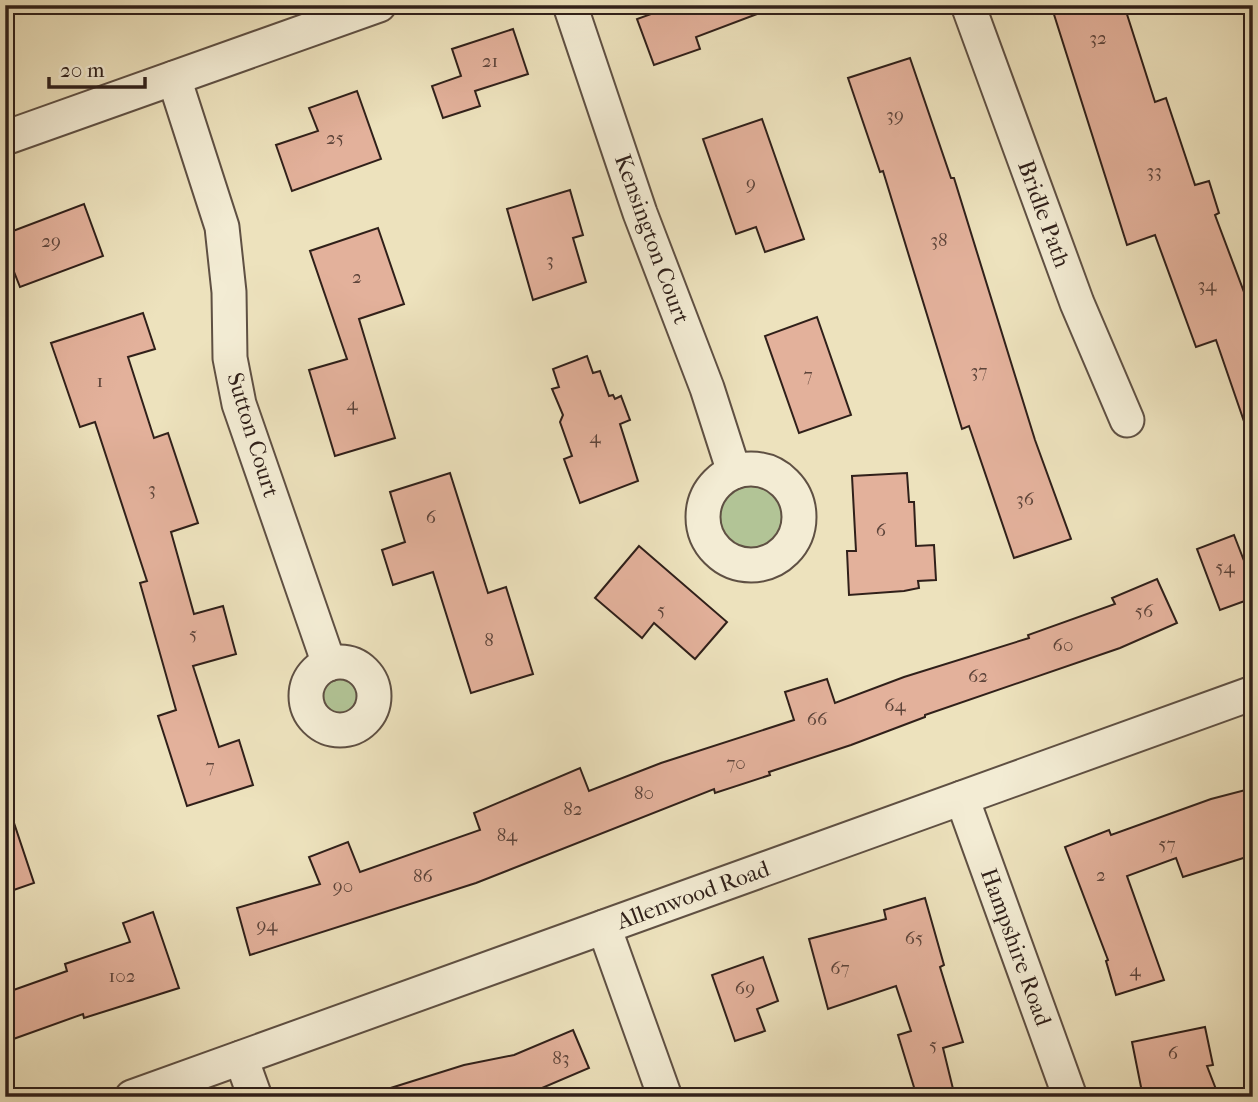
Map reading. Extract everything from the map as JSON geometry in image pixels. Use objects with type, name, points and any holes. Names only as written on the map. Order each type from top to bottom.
[{"type":"street","points":[[5,138],[379,5]]},
{"type":"street","name":"Kensington Court","points":[[570,5],[640,213],[707,388],[734,472]]},
{"type":"street","name":"Bridle Path","points":[[968,5],[1077,303],[1128,421]]},
{"type":"street","name":"Sutton Court","points":[[174,78],[222,227],[229,292],[230,358],[239,404],[329,664]]},
{"type":"street","name":"Allenwood Road","points":[[132,1097],[1253,693]]},
{"type":"street","name":"Hampshire Road","points":[[962,798],[1070,1097]]},
{"type":"street","points":[[604,927],[665,1097]]},
{"type":"street","points":[[241,1058],[255,1097]]},
{"type":"green space","points":[[752,469],[771,472],[786,483],[797,498],[800,517],[797,536],[786,551],[771,562],[752,565],[733,562],[718,551],[707,536],[704,517],[707,498],[718,483],[733,472]]},
{"type":"green space","points":[[340,662],[353,665],[364,672],[371,683],[374,696],[371,709],[364,720],[353,727],[340,730],[327,727],[316,720],[309,709],[306,696],[309,683],[316,672],[327,665]]},
{"type":"building","points":[[676,5],[772,5],[773,8],[696,37],[700,49],[654,65],[637,19]]},
{"type":"building","points":[[1051,5],[1124,5],[1155,102],[1166,98],[1195,185],[1209,181],[1219,213],[1215,215],[1253,316],[1253,433],[1248,433],[1216,340],[1196,347],[1155,235],[1127,245]]},
{"type":"building","points":[[513,29],[528,74],[475,91],[480,106],[443,118],[432,86],[461,76],[452,49]]},
{"type":"building","points":[[910,58],[951,178],[954,178],[1035,440],[1071,539],[1014,558],[969,426],[962,429],[883,171],[880,172],[848,78]]},
{"type":"building","points":[[357,91],[381,159],[292,191],[276,145],[318,131],[309,108]]},
{"type":"building","points":[[762,119],[804,239],[765,252],[756,227],[736,234],[703,139]]},
{"type":"building","points":[[570,190],[583,235],[573,238],[586,282],[533,300],[507,209]]},
{"type":"building","points":[[84,204],[103,256],[20,287],[5,249],[5,234]]},
{"type":"building","points":[[378,228],[404,304],[359,319],[395,438],[335,456],[309,370],[347,359],[310,251]]},
{"type":"building","points":[[143,313],[155,349],[128,357],[154,438],[168,433],[198,523],[171,532],[194,614],[223,606],[236,654],[193,666],[219,747],[239,740],[253,785],[187,806],[158,716],[176,710],[140,583],[147,581],[95,422],[80,427],[51,343]]},
{"type":"building","points":[[817,317],[851,415],[799,433],[765,336]]},
{"type":"building","points":[[587,356],[593,373],[600,371],[609,396],[613,395],[615,399],[621,396],[630,420],[620,424],[638,481],[580,503],[564,459],[572,456],[560,422],[563,415],[552,389],[559,387],[553,369]]},
{"type":"building","points":[[450,473],[488,593],[506,587],[533,674],[471,693],[433,572],[393,585],[382,550],[405,542],[390,492]]},
{"type":"building","points":[[907,473],[909,502],[914,502],[916,546],[934,545],[936,580],[918,581],[919,588],[904,591],[849,595],[847,551],[856,551],[852,476]]},
{"type":"building","points":[[1234,535],[1253,584],[1253,598],[1220,610],[1197,549]]},
{"type":"building","points":[[639,546],[727,622],[695,659],[654,623],[642,638],[595,598]]},
{"type":"building","points":[[1157,579],[1177,623],[1120,648],[925,715],[851,745],[769,772],[770,775],[715,793],[714,789],[476,883],[250,955],[237,908],[320,884],[309,857],[348,842],[360,872],[480,830],[474,813],[580,768],[589,791],[661,763],[794,720],[785,692],[827,679],[835,703],[904,677],[1029,638],[1028,635],[1115,604],[1112,598]]},
{"type":"building","points":[[1253,788],[1253,855],[1183,877],[1176,858],[1127,876],[1164,980],[1116,995],[1106,961],[1108,960],[1065,847],[1109,830],[1111,835],[1211,799]]},
{"type":"building","points":[[5,811],[10,811],[34,883],[5,893]]},
{"type":"building","points":[[925,898],[944,965],[940,967],[963,1042],[943,1048],[955,1097],[917,1097],[898,1035],[911,1031],[896,986],[828,1009],[809,939],[886,919],[884,910]]},
{"type":"building","points":[[153,912],[179,988],[84,1018],[83,1014],[5,1042],[5,993],[67,971],[65,964],[130,942],[123,923]]},
{"type":"building","points":[[763,957],[778,1001],[757,1009],[765,1031],[735,1041],[712,975]]},
{"type":"building","points":[[1205,1027],[1213,1065],[1207,1066],[1219,1097],[1143,1097],[1132,1042]]},
{"type":"building","points":[[573,1030],[589,1068],[521,1097],[382,1097],[381,1091],[464,1065],[514,1055]]}]
